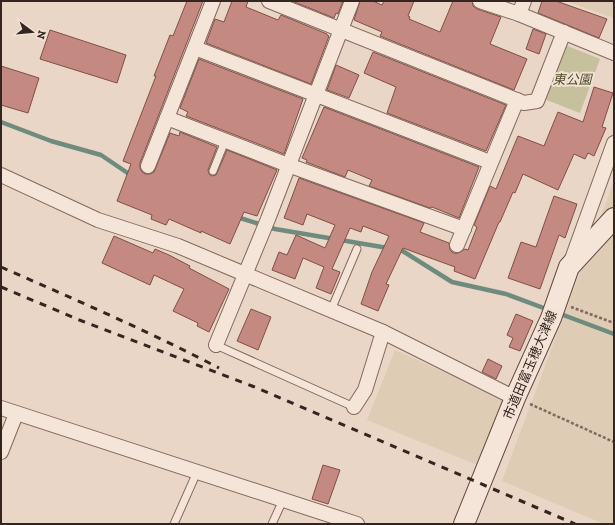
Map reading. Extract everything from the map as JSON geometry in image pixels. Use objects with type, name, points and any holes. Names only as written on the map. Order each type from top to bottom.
[{"type":"street","points":[[148,166],[213,1]]},
{"type":"street","points":[[269,1],[524,103],[537,101],[564,32]]},
{"type":"street","points":[[216,345],[268,219],[352,1]]},
{"type":"street","points":[[480,1],[522,7],[564,32],[614,53]]},
{"type":"street","points":[[195,48],[490,162]]},
{"type":"street","points":[[457,245],[490,162],[517,100]]},
{"type":"street","points":[[167,118],[288,165],[464,229]]},
{"type":"street","points":[[569,267],[614,143]]},
{"type":"street","points":[[1,175],[98,220],[178,246],[383,332],[515,398]]},
{"type":"street","name":"市道田富玉穂大津線","points":[[464,524],[515,398],[554,310],[569,267],[614,218]]},
{"type":"street","points":[[354,407],[365,390],[383,332]]},
{"type":"street","points":[[1,408],[356,524]]},
{"type":"street","points":[[1,452],[16,414]]},
{"type":"lane","points":[[213,170],[225,141]]},
{"type":"lane","points":[[331,310],[357,249]]},
{"type":"lane","points":[[216,345],[354,407]]},
{"type":"lane","points":[[174,524],[196,472]]},
{"type":"lane","points":[[272,524],[283,500]]},
{"type":"path","points":[[554,310],[614,323]]},
{"type":"path","points":[[515,398],[614,442]]},
{"type":"shaded area","points":[[571,1],[614,1],[614,18],[571,3]]},
{"type":"shaded area","points":[[614,181],[614,524],[604,524],[502,481]]},
{"type":"shaded area","points":[[395,350],[507,400],[482,467],[367,420]]},
{"type":"green space","name":"東公園","points":[[565,45],[600,59],[580,113],[544,99]]},
{"type":"building","points":[[187,1],[203,1],[140,163],[140,168],[145,174],[154,172],[170,133],[179,136],[180,132],[217,147],[208,170],[209,174],[212,176],[216,175],[227,150],[277,170],[257,216],[244,212],[230,244],[169,219],[166,225],[151,219],[152,215],[117,201],[131,164],[123,161],[156,76],[154,76],[170,35],[173,36]]},
{"type":"building","points":[[232,1],[248,1],[246,7],[278,20],[281,15],[329,36],[311,84],[206,43],[215,19],[224,22]]},
{"type":"building","points":[[292,1],[343,1],[338,14],[336,13],[334,18]]},
{"type":"building","points":[[360,1],[373,1],[382,5],[384,1],[414,1],[408,16],[410,17],[409,19],[440,32],[453,1],[472,1],[473,6],[477,9],[501,17],[490,44],[527,59],[514,90],[380,36],[382,32],[354,20]]},
{"type":"building","points":[[542,1],[556,1],[607,19],[599,38],[538,13]]},
{"type":"building","points":[[533,29],[546,34],[539,54],[526,49]]},
{"type":"building","points":[[50,30],[126,55],[117,83],[40,59]]},
{"type":"building","points":[[373,52],[506,105],[486,151],[387,113],[396,87],[364,73]]},
{"type":"building","points":[[199,59],[303,99],[284,154],[186,116],[188,112],[180,108]]},
{"type":"building","points":[[336,65],[359,75],[349,98],[327,90]]},
{"type":"building","points":[[1,66],[39,78],[28,113],[1,105]]},
{"type":"building","points":[[594,87],[613,93],[602,127],[606,128],[594,156],[588,153],[585,159],[574,154],[558,190],[523,174],[515,193],[513,192],[499,222],[475,279],[454,271],[455,267],[403,248],[386,284],[389,285],[378,311],[361,304],[372,272],[389,236],[363,226],[361,232],[350,228],[332,269],[340,272],[331,294],[316,288],[324,267],[303,258],[295,279],[272,270],[279,252],[287,255],[296,235],[325,248],[335,225],[307,214],[303,225],[284,218],[299,178],[424,223],[420,232],[449,243],[450,250],[453,253],[458,253],[465,249],[468,250],[477,227],[474,225],[490,186],[496,189],[518,136],[544,146],[558,112],[583,122]]},
{"type":"building","points":[[324,107],[479,167],[459,218],[432,207],[430,208],[369,186],[372,180],[348,170],[345,177],[306,162],[307,160],[302,158]]},
{"type":"building","points":[[554,196],[577,204],[565,238],[559,235],[540,289],[508,278],[521,242],[536,247]]},
{"type":"building","points":[[114,236],[153,253],[155,249],[169,255],[190,266],[189,268],[229,289],[209,332],[197,326],[198,323],[173,311],[184,289],[154,275],[150,285],[102,263]]},
{"type":"building","points":[[251,309],[271,317],[258,350],[237,341]]},
{"type":"building","points":[[516,314],[533,321],[520,351],[509,347],[513,338],[507,335]]},
{"type":"building","points":[[488,359],[502,366],[496,379],[482,372]]},
{"type":"building","points":[[323,465],[340,470],[328,504],[312,499]]},
{"type":"waterway","points":[[1,122],[51,141],[101,155],[132,176]]},
{"type":"waterway","points":[[237,217],[275,229],[388,248]]},
{"type":"waterway","points":[[398,250],[401,250],[452,282],[506,294],[549,310]]},
{"type":"waterway","points":[[558,313],[614,334]]},
{"type":"railway","points":[[1,267],[138,328],[219,368]]},
{"type":"railway","points":[[1,287],[82,321],[252,386],[575,524]]}]
